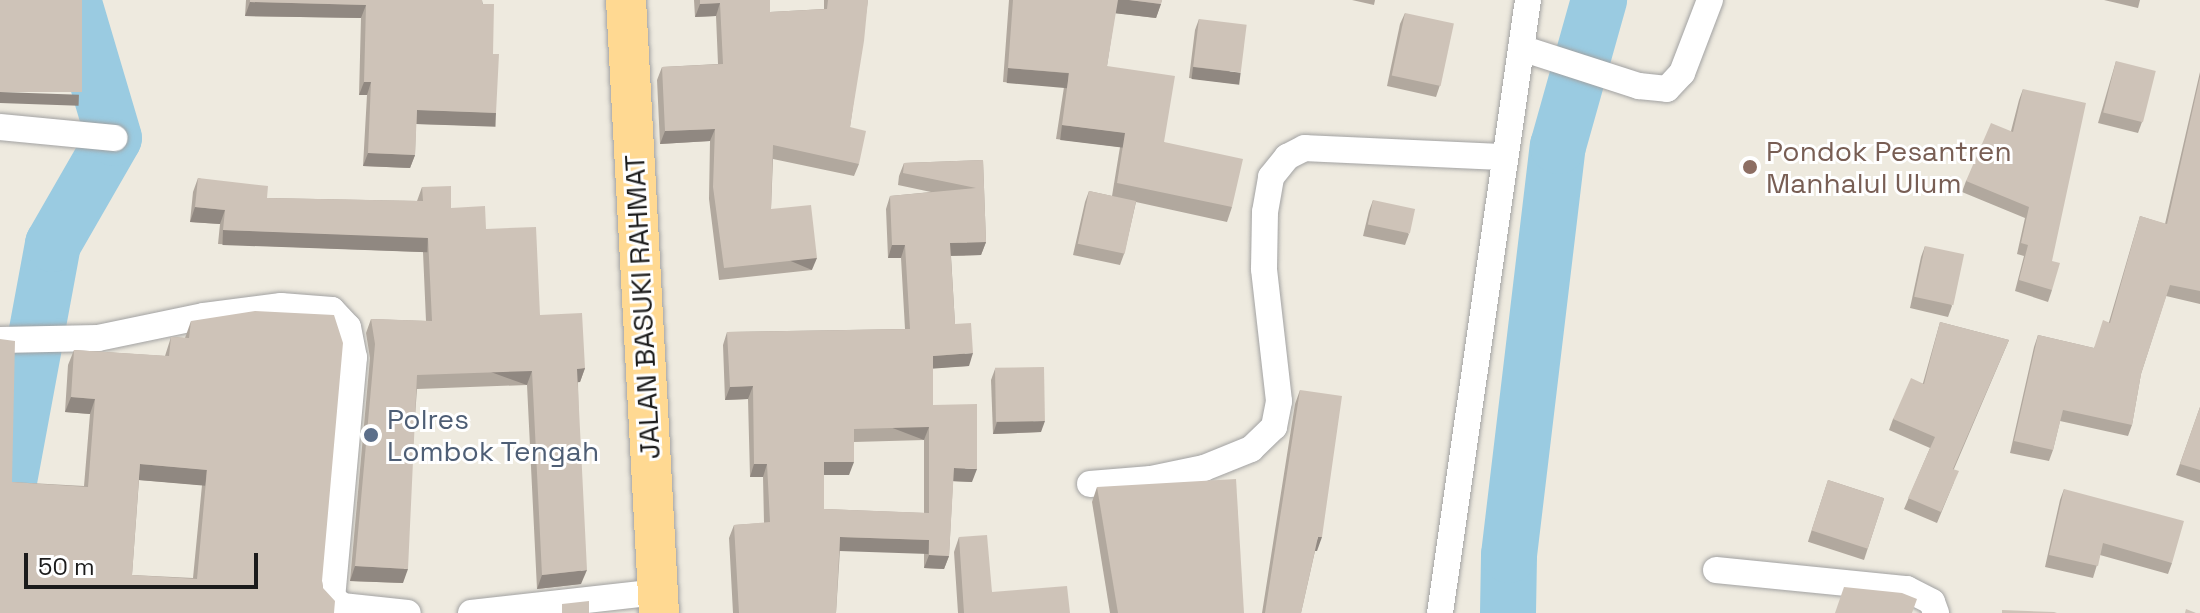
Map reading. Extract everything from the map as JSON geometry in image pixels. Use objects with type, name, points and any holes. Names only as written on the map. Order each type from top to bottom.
[{"type":"main road","name":"JALAN BASUKI RAHMAT","points":[[626,0],[658,602]]},
{"type":"street","points":[[1440,613],[1528,0]]},
{"type":"street","points":[[1521,48],[1654,90],[1672,87],[1682,73],[1710,0]]},
{"type":"street","points":[[0,127],[114,138]]},
{"type":"street","points":[[1090,484],[1151,479],[1204,468],[1251,449],[1274,427],[1279,401],[1264,269],[1265,212],[1271,177],[1287,157],[1305,148],[1505,157]]},
{"type":"street","points":[[1,340],[69,340],[124,334],[233,312],[281,306],[332,310],[348,327],[354,357],[332,597],[342,606],[408,613]]},
{"type":"street","points":[[1716,570],[1907,589],[1932,602],[1936,613]]},
{"type":"street","points":[[471,613],[658,602]]},
{"type":"building","points":[[0,0],[82,0],[82,92],[0,92]]},
{"type":"building","points":[[250,0],[482,0],[482,4],[494,4],[493,54],[499,54],[496,113],[417,110],[415,155],[368,153],[371,82],[364,82],[366,5]]},
{"type":"building","points":[[700,0],[770,0],[770,12],[827,9],[828,0],[868,0],[850,127],[866,131],[859,164],[773,145],[771,209],[811,205],[817,258],[724,268],[713,187],[715,129],[665,131],[662,67],[723,64],[720,3],[700,4]]},
{"type":"building","points":[[1013,0],[1118,0],[1107,66],[1175,76],[1164,142],[1243,159],[1232,207],[1117,183],[1125,133],[1062,125],[1069,73],[1008,68]]},
{"type":"building","points":[[1129,0],[1162,0],[1161,4]]},
{"type":"building","points":[[1405,13],[1454,23],[1441,86],[1392,76]]},
{"type":"building","points":[[1199,19],[1247,25],[1241,72],[1193,67]]},
{"type":"building","points":[[2116,61],[2156,71],[2143,122],[2103,112]]},
{"type":"building","points":[[2200,77],[2200,291],[2170,285],[2141,374],[2132,425],[2063,410],[2053,450],[2014,441],[2038,335],[2094,348],[2103,320],[2110,323],[2140,216],[2167,224]]},
{"type":"building","points":[[2023,89],[2086,103],[2052,261],[2060,263],[2052,290],[2019,280],[2028,245],[2021,243],[2029,207],[1966,181],[1991,123],[2013,132]]},
{"type":"building","points":[[983,160],[986,242],[950,243],[955,324],[971,323],[973,353],[933,356],[933,405],[977,404],[977,469],[954,468],[949,556],[929,555],[929,540],[840,537],[836,613],[739,613],[734,525],[770,522],[767,464],[754,464],[753,386],[730,387],[727,332],[910,329],[905,245],[892,245],[890,196],[976,188],[903,173],[904,163]],"holes":[[[929,427],[929,513],[824,509],[824,462],[854,462],[854,429]]]},
{"type":"building","points":[[198,178],[268,186],[267,198],[423,201],[422,187],[451,186],[451,208],[485,206],[486,229],[536,227],[540,315],[582,313],[585,368],[577,369],[587,570],[542,575],[532,371],[417,375],[408,569],[355,566],[375,344],[371,319],[432,321],[428,238],[223,230],[225,210],[195,207]]},
{"type":"building","points":[[1089,191],[1136,201],[1125,254],[1078,244]]},
{"type":"building","points":[[1373,200],[1415,209],[1410,233],[1368,224]]},
{"type":"building","points":[[1925,246],[1964,254],[1953,305],[1914,297]]},
{"type":"building","points":[[255,311],[334,315],[343,343],[322,581],[323,588],[335,601],[334,613],[0,613],[0,339],[15,341],[12,482],[88,487],[95,399],[71,397],[74,350],[169,356],[171,337],[189,338],[191,321]],"holes":[[[140,464],[207,470],[197,579],[132,575]]]},
{"type":"building","points":[[1940,322],[2009,340],[1953,469],[1959,471],[1941,512],[1908,498],[1935,437],[1893,419],[1911,378],[1924,384]]},
{"type":"building","points":[[1044,367],[1045,421],[996,422],[995,368]]},
{"type":"building","points":[[1300,390],[1342,396],[1322,537],[1318,537],[1301,613],[1265,613]]},
{"type":"building","points":[[2200,407],[2200,470],[2180,464]]},
{"type":"building","points":[[1236,479],[1244,613],[1118,613],[1097,487]]},
{"type":"building","points":[[1828,480],[1884,498],[1868,549],[1812,530]]},
{"type":"building","points":[[2064,489],[2184,521],[2172,563],[2103,543],[2098,566],[2049,555]]},
{"type":"building","points":[[987,535],[992,592],[1067,586],[1070,613],[964,613],[959,537]]},
{"type":"building","points":[[1844,587],[1902,593],[1917,599],[1912,613],[1835,613]]},
{"type":"building","points":[[589,601],[589,613],[562,613],[562,604]]},
{"type":"building","points":[[2002,610],[2054,612],[2057,613],[2002,613]]},
{"type":"waterway","points":[[0,530],[53,244],[114,138],[73,0]]},
{"type":"waterway","points":[[1508,613],[1509,555],[1558,146],[1599,0]]},
{"type":"place","name":"Pondok Pesantren Manhalul Ulum","points":[[1750,167]]},
{"type":"place","name":"Polres Lombok Tengah","points":[[371,435]]}]
